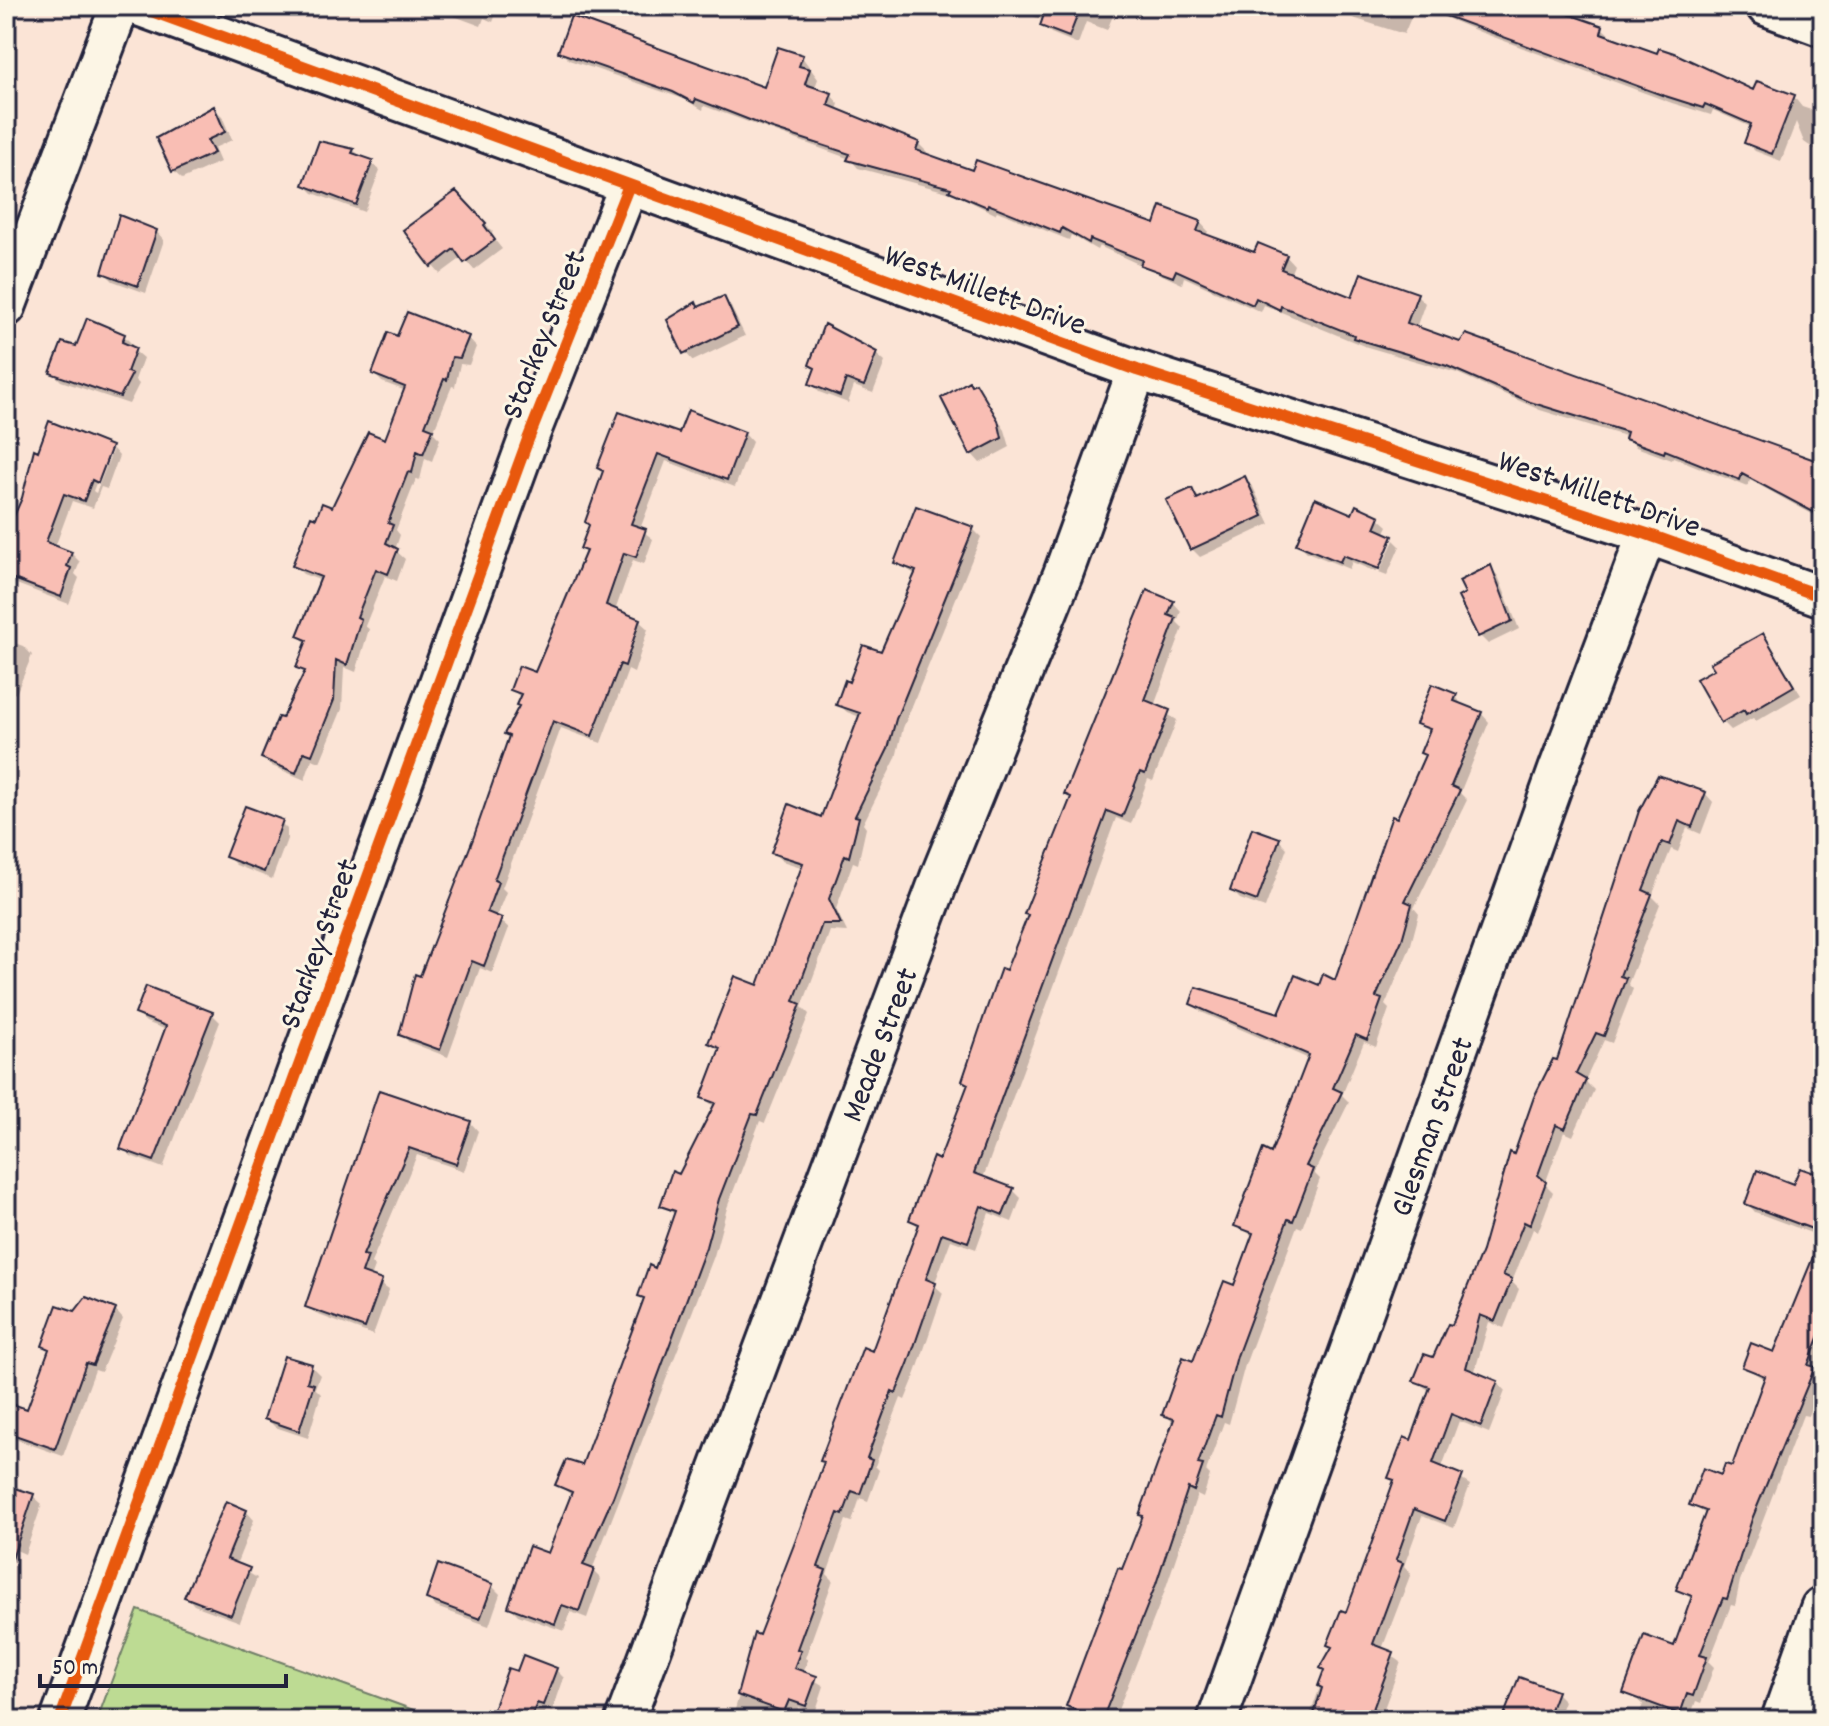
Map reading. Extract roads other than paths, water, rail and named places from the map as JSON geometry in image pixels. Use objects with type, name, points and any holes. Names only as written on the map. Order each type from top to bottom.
[{"type":"street","points":[[6,307],[120,6]]},
{"type":"street","name":"West Millett Drive","points":[[138,6],[1137,370],[1647,534],[1823,597]]},
{"type":"street","points":[[1766,6],[1823,27]]},
{"type":"street","name":"Starkey Street","points":[[60,1720],[527,442],[629,185]]},
{"type":"street","name":"Meade Street","points":[[625,1720],[942,872],[1063,574],[1137,370]]},
{"type":"street","name":"Glesman Street","points":[[1217,1720],[1558,770],[1647,534]]},
{"type":"street","points":[[1784,1720],[1823,1609]]}]
